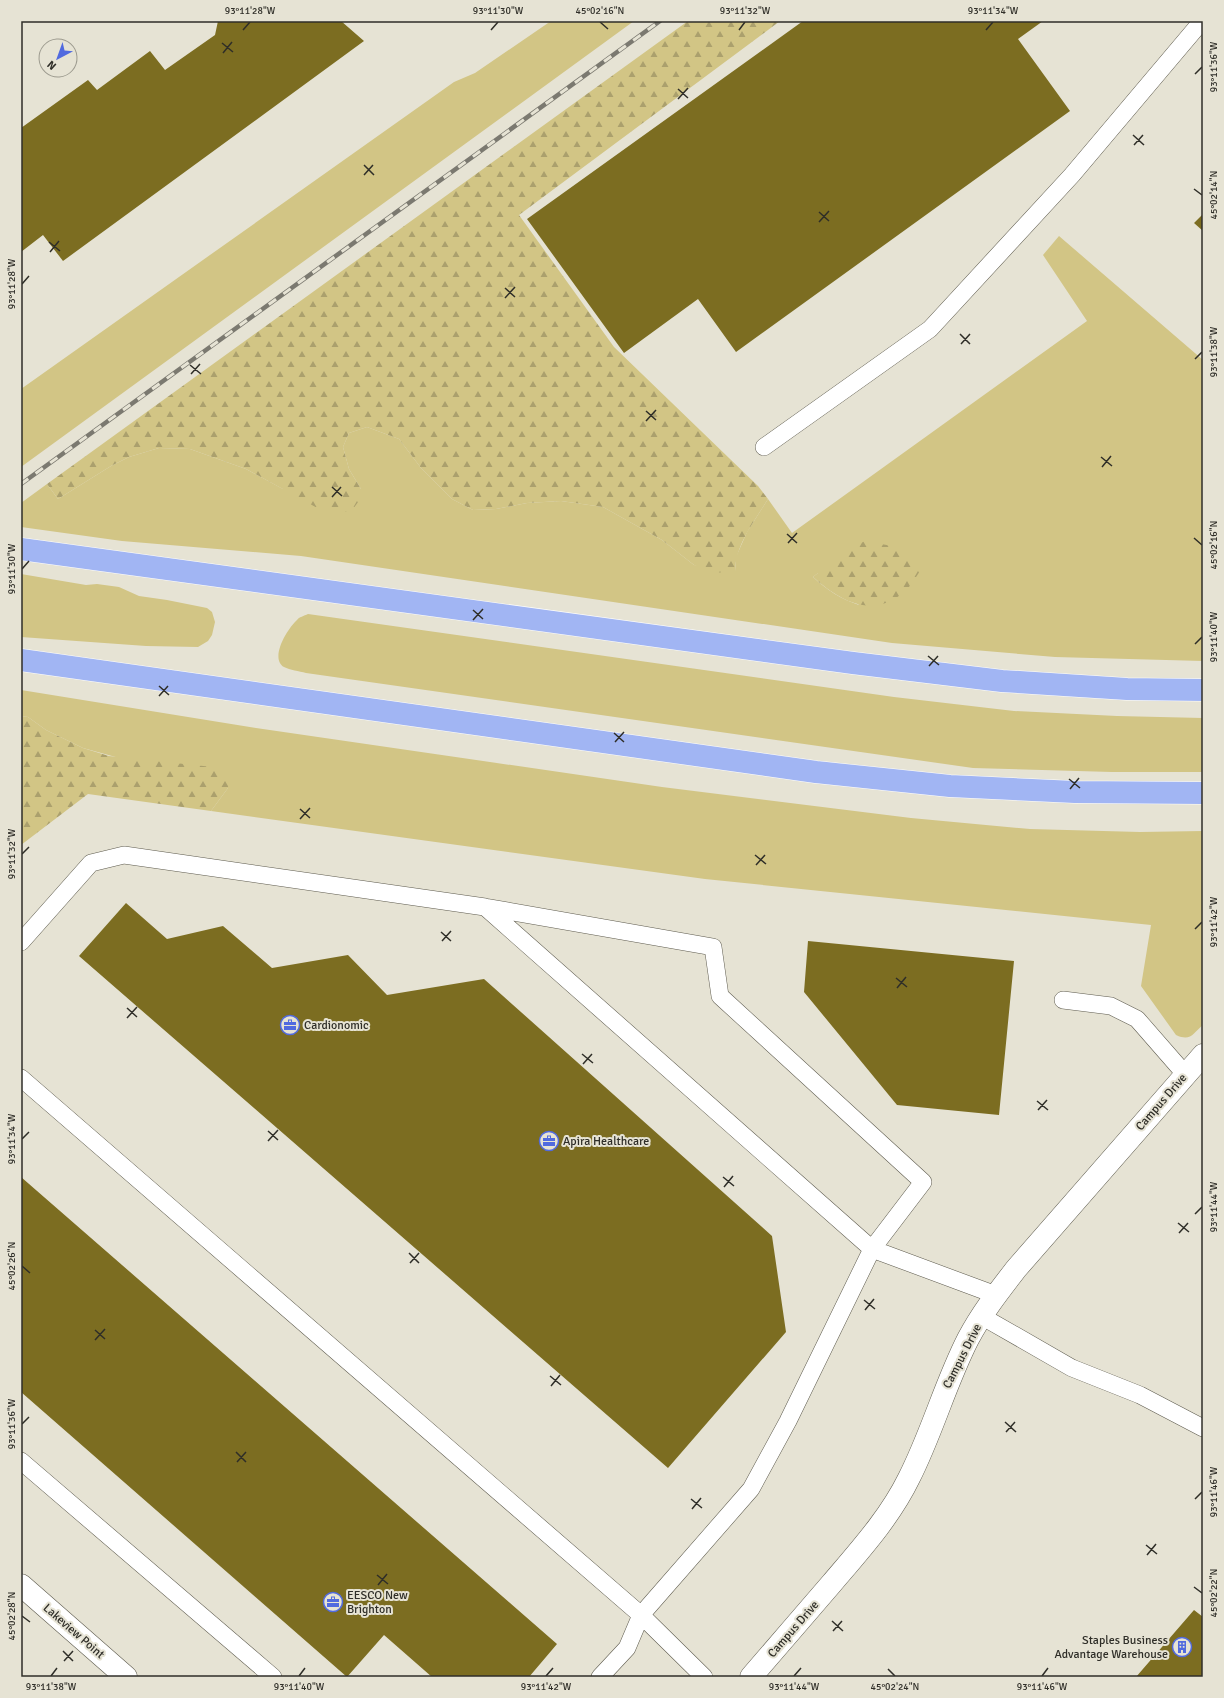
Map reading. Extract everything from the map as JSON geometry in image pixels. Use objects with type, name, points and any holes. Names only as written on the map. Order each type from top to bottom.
[{"type":"highway","points":[[21,549],[853,663],[994,680],[1126,689],[1203,690]]},
{"type":"highway","points":[[21,660],[816,772],[973,787],[1075,792],[1203,793]]},
{"type":"street","name":"Campus Drive","points":[[751,1677],[860,1551],[881,1524],[909,1479],[952,1374],[969,1338],[996,1295],[1016,1269],[1203,1055]]},
{"type":"street","name":"Lakeview Point","points":[[21,1585],[126,1677]]},
{"type":"lane","points":[[764,447],[930,329],[1072,175],[1202,21]]},
{"type":"lane","points":[[21,942],[90,863],[124,855],[485,907],[713,948],[720,996],[923,1182],[872,1249],[788,1421],[751,1489],[641,1615],[627,1648],[600,1677]]},
{"type":"lane","points":[[485,907],[872,1249],[996,1295]]},
{"type":"lane","points":[[1063,1000],[1111,1006],[1137,1019],[1185,1074]]},
{"type":"lane","points":[[21,1078],[641,1615],[704,1677]]},
{"type":"lane","points":[[983,1317],[1072,1368],[1140,1395],[1203,1428]]},
{"type":"lane","points":[[21,1461],[272,1677]]},
{"type":"green space","points":[[551,21],[634,21],[21,467],[21,389],[454,82],[475,73]]},
{"type":"green space","points":[[688,21],[780,21],[519,215],[614,347],[758,486],[768,499],[742,542],[736,561],[735,571],[714,573],[694,565],[662,540],[603,507],[561,501],[527,503],[496,509],[473,510],[452,499],[421,468],[399,439],[367,427],[349,433],[343,447],[349,469],[361,489],[361,498],[353,509],[339,514],[321,510],[246,469],[190,449],[159,448],[129,457],[111,466],[58,499],[47,484]]},
{"type":"green space","points":[[1059,236],[1203,360],[1203,661],[1055,657],[892,643],[301,556],[122,541],[21,527],[21,503],[47,484],[58,499],[111,466],[129,457],[159,448],[190,449],[246,469],[283,489],[361,489],[349,469],[343,447],[349,433],[367,427],[399,439],[421,468],[452,499],[473,510],[496,509],[527,503],[561,501],[603,507],[662,540],[694,565],[735,571],[736,557],[747,532],[768,499],[792,533],[1087,321],[1043,255]],"holes":[[[818,573],[859,605],[834,594],[813,577]]]},
{"type":"green space","points":[[865,541],[892,546],[920,571],[905,591],[893,600],[869,606],[857,604],[834,593],[813,577],[846,550]]},
{"type":"green space","points":[[21,574],[86,585],[97,584],[119,587],[139,596],[207,608],[212,612],[215,622],[212,635],[208,641],[198,647],[146,646],[21,637]]},
{"type":"green space","points":[[308,614],[894,697],[1014,711],[1203,718],[1203,772],[1112,772],[973,768],[306,673],[284,667],[280,663],[278,657],[279,650],[289,629],[300,617]]},
{"type":"green space","points":[[21,690],[256,728],[662,787],[911,818],[1030,829],[1140,832],[1203,831],[1203,1025],[1191,1036],[1185,1038],[1176,1035],[1141,986],[1151,925],[705,879],[211,811],[228,788],[83,748],[46,730],[28,717],[21,716]]},
{"type":"green space","points":[[21,716],[28,717],[46,730],[83,748],[109,756],[222,768],[230,777],[228,788],[211,811],[88,794],[21,845]]},
{"type":"building","points":[[218,21],[341,21],[364,41],[63,261],[43,235],[21,252],[21,128],[88,80],[97,90],[150,51],[165,70],[215,35]]},
{"type":"building","points":[[803,21],[1043,21],[1018,39],[1070,111],[736,352],[698,299],[624,353],[527,219]]},
{"type":"building","points":[[1203,214],[1203,231],[1194,223]]},
{"type":"building","points":[[126,903],[167,939],[223,926],[272,968],[348,955],[387,995],[484,979],[772,1236],[786,1332],[668,1468],[79,956]]},
{"type":"building","points":[[808,941],[1014,961],[999,1115],[897,1105],[804,992]]},
{"type":"building","points":[[21,1177],[557,1644],[529,1677],[432,1677],[384,1635],[347,1677],[21,1392]]},
{"type":"building","name":"Staples Business Advantage Warehouse","points":[[1194,1610],[1203,1617],[1203,1677],[1136,1677]]},
{"type":"railway","points":[[21,484],[660,21]]},
{"type":"place","name":"Cardionomic","points":[[290,1025]]},
{"type":"place","name":"Apira Healthcare","points":[[549,1141]]},
{"type":"place","name":"EESCO New Brighton","points":[[333,1602]]},
{"type":"place","name":"Staples Business Advantage Warehouse","points":[[1182,1647]]}]
